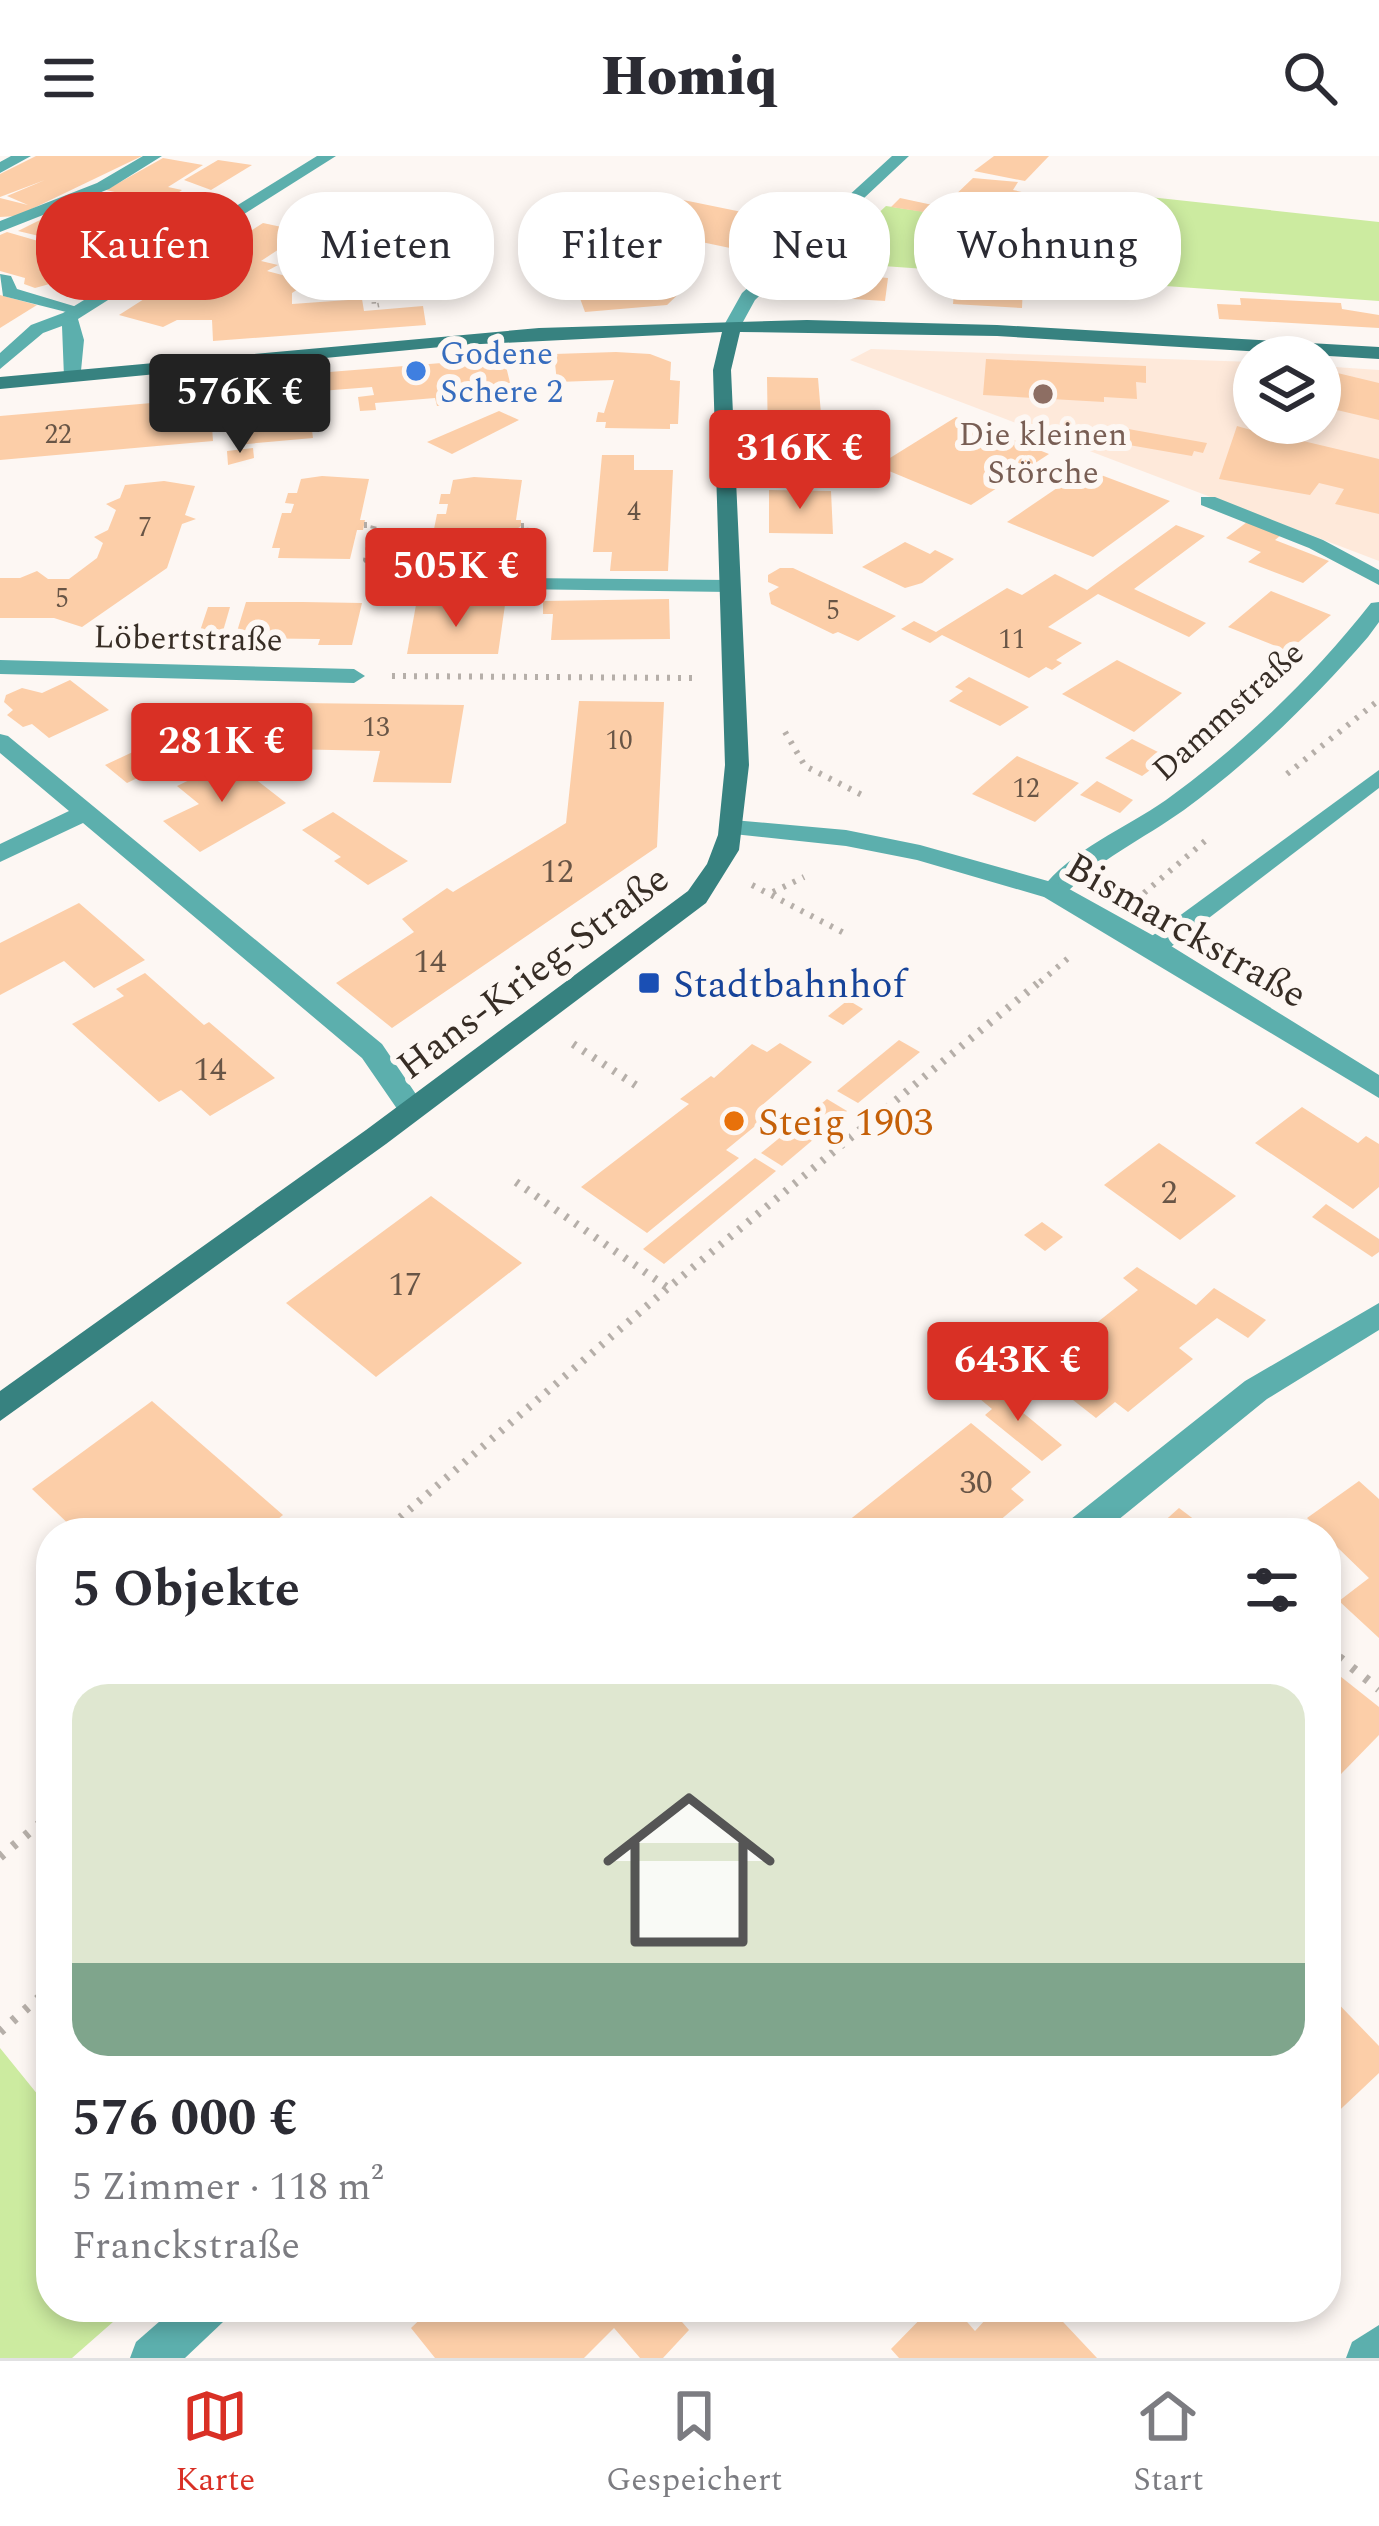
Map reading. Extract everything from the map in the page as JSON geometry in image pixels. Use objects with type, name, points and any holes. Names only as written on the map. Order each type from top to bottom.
[{"type":"street","points":[[0,168],[23,156]]},
{"type":"street","points":[[0,227],[103,186],[154,156]]},
{"type":"street","points":[[0,363],[38,329],[74,314],[328,156]]},
{"type":"street","points":[[732,327],[748,297],[901,156]]},
{"type":"street","points":[[0,278],[9,292],[74,314]]},
{"type":"street","points":[[73,377],[74,314]]},
{"type":"street","points":[[0,383],[543,334],[732,327],[1042,332],[1379,353]]},
{"type":"street","name":"Hans-Krieg-Straße","points":[[0,1408],[537,1020],[697,897],[717,873],[728,854],[733,828],[735,678],[722,357],[732,327]]},
{"type":"street","points":[[1208,501],[1316,544],[1379,579]]},
{"type":"street","points":[[512,580],[729,586]]},
{"type":"street","name":"Dammstraße","points":[[1053,891],[1068,874],[1222,767],[1379,608]]},
{"type":"street","name":"Löbertstraße","points":[[0,667],[354,676]]},
{"type":"street","points":[[0,741],[372,1051],[412,1109]]},
{"type":"street","points":[[1154,947],[1379,777]]},
{"type":"street","points":[[0,854],[84,813]]},
{"type":"street","name":"Bismarckstraße","points":[[733,828],[846,838],[920,853],[1053,891],[1154,947],[1379,1088]]},
{"type":"street","points":[[1097,1518],[1256,1390],[1379,1315]]},
{"type":"street","points":[[152,2358],[192,2322]]},
{"type":"street","points":[[1368,2358],[1379,2347]]},
{"type":"path","points":[[374,300],[374,306],[384,305]]},
{"type":"path","points":[[239,404],[242,432]]},
{"type":"path","points":[[364,525],[374,525],[366,560],[387,573],[512,580]]},
{"type":"path","points":[[354,676],[735,678]]},
{"type":"path","points":[[1274,784],[1379,700]]},
{"type":"path","points":[[782,718],[789,750],[801,766],[875,800]]},
{"type":"path","points":[[400,1518],[1222,827]]},
{"type":"path","points":[[717,873],[773,892],[844,933]]},
{"type":"path","points":[[537,1020],[640,1088]]},
{"type":"path","points":[[517,1182],[668,1288]]},
{"type":"path","points":[[1341,1659],[1379,1689]]},
{"type":"path","points":[[0,1857],[36,1827]]},
{"type":"path","points":[[0,2032],[36,2000]]},
{"type":"shaded area","points":[[871,349],[1233,361],[1233,444],[1341,444],[1341,367],[1379,370],[1379,561],[850,360]]},
{"type":"green space","points":[[1181,200],[1379,222],[1379,301],[1181,287]]},
{"type":"green space","points":[[890,207],[914,210],[914,268],[890,267]]},
{"type":"green space","points":[[0,2048],[36,2092],[36,2322],[113,2322],[72,2358],[0,2358]]},
{"type":"building","points":[[36,156],[142,156],[67,192],[36,192],[36,207],[17,216],[0,217],[0,198],[28,205],[7,196],[45,180],[0,197],[0,174]]},
{"type":"building","points":[[994,156],[1049,156],[1025,181],[974,171]]},
{"type":"building","points":[[163,158],[203,165],[168,187],[179,192],[106,190]]},
{"type":"building","points":[[218,160],[252,165],[211,190],[184,180]]},
{"type":"building","points":[[973,178],[1018,182],[1013,190],[1022,192],[958,192]]},
{"type":"building","points":[[900,198],[914,201],[914,211],[891,207]]},
{"type":"building","points":[[705,204],[729,209],[729,248],[705,243]]},
{"type":"building","points":[[36,222],[36,235],[18,231]]},
{"type":"building","points":[[263,223],[277,226],[277,250],[261,261],[277,265],[267,271],[277,274],[277,300],[292,300],[292,304],[362,300],[364,311],[423,306],[426,325],[213,341],[212,320],[177,320],[163,327],[119,315],[142,300],[253,300],[253,229]]},
{"type":"building","points":[[7,232],[36,240],[36,288],[24,284],[25,278],[0,271],[0,235]]},
{"type":"building","points":[[0,295],[37,305],[0,328]]},
{"type":"building","points":[[1240,298],[1341,303],[1342,309],[1379,315],[1379,328],[1219,319],[1217,304],[1241,305]]},
{"type":"building","points":[[581,300],[672,300],[667,305],[585,312]]},
{"type":"building","points":[[953,300],[1022,300],[1022,308],[953,304]]},
{"type":"building","points":[[554,354],[650,354],[671,362],[670,380],[680,381],[678,424],[670,424],[670,429],[605,428],[606,422],[596,422],[598,412],[604,413],[614,380],[557,382]]},
{"type":"building","points":[[504,358],[512,391],[453,396],[455,404],[437,406],[435,398],[375,403],[376,410],[360,411],[358,397],[374,395],[372,387],[307,392],[313,438],[236,445],[235,432],[248,431],[245,398],[294,394],[292,375]]},
{"type":"building","points":[[986,359],[1146,366],[1146,383],[1136,382],[1137,399],[1104,397],[1104,402],[983,395]]},
{"type":"building","points":[[1341,374],[1379,383],[1379,420],[1341,411]]},
{"type":"building","points":[[767,377],[818,378],[821,414],[885,415],[887,440],[863,440],[863,448],[768,447]]},
{"type":"building","points":[[210,398],[213,441],[0,460],[0,416]]},
{"type":"building","points":[[499,411],[519,420],[452,454],[427,442]]},
{"type":"building","points":[[956,417],[1049,454],[971,505],[877,466]]},
{"type":"building","points":[[1117,427],[1207,443],[1203,453],[1194,451],[1192,456],[1106,441]]},
{"type":"building","points":[[1233,438],[1233,444],[1316,444],[1379,459],[1379,514],[1335,504],[1344,489],[1319,483],[1310,495],[1219,479]]},
{"type":"building","points":[[253,448],[254,458],[228,465],[227,451]]},
{"type":"building","points":[[602,455],[634,455],[634,470],[673,470],[668,571],[610,571],[612,552],[593,552]]},
{"type":"building","points":[[1085,469],[1170,501],[1093,557],[1007,522]]},
{"type":"building","points":[[301,479],[369,479],[360,520],[365,520],[363,530],[357,530],[350,559],[278,558],[280,548],[272,548],[282,513],[291,513],[294,504],[285,503],[288,493],[297,493]]},
{"type":"building","points":[[453,480],[522,480],[516,520],[521,520],[521,526],[514,531],[510,560],[437,559],[439,549],[430,549],[437,514],[446,514],[448,504],[439,504],[441,494],[450,494]]},
{"type":"building","points":[[164,481],[195,486],[185,515],[196,519],[182,524],[167,568],[82,627],[54,618],[0,618],[0,578],[20,578],[37,571],[48,579],[69,579],[97,558],[103,543],[94,537],[108,530],[116,510],[106,504],[120,498],[125,485]]},
{"type":"building","points":[[769,490],[831,491],[833,534],[769,533]]},
{"type":"building","points":[[1247,522],[1281,535],[1275,540],[1329,561],[1303,583],[1248,562],[1261,552],[1226,538]]},
{"type":"building","points":[[1176,525],[1205,536],[1134,589],[1206,623],[1189,637],[1098,594],[1048,627],[1082,643],[1056,660],[1062,663],[1052,670],[1046,667],[1029,678],[942,635],[930,643],[901,629],[914,621],[936,632],[1007,588],[1022,595],[1055,574],[1087,590]]},
{"type":"building","points":[[905,542],[954,559],[922,583],[905,588],[862,567]]},
{"type":"building","points":[[793,568],[896,616],[858,641],[833,634],[771,604],[769,593],[779,587],[768,582],[768,575]]},
{"type":"building","points":[[1271,591],[1331,615],[1288,651],[1228,627]]},
{"type":"building","points":[[669,599],[670,639],[551,640],[553,614],[543,614],[543,601]]},
{"type":"building","points":[[246,602],[362,603],[352,645],[318,645],[320,639],[235,638]]},
{"type":"building","points":[[416,605],[505,605],[498,654],[407,654]]},
{"type":"building","points":[[208,607],[230,607],[221,638],[198,637]]},
{"type":"building","points":[[1117,660],[1182,693],[1134,732],[1062,694]]},
{"type":"building","points":[[969,677],[1029,707],[1000,726],[949,701],[963,691],[955,687]]},
{"type":"building","points":[[70,680],[109,710],[49,738],[32,724],[23,727],[7,715],[13,710],[4,702],[6,695],[22,688],[42,693]]},
{"type":"building","points":[[579,701],[664,702],[657,847],[392,1028],[336,983],[414,932],[402,919],[447,888],[453,892],[566,823]]},
{"type":"building","points":[[298,703],[464,705],[451,783],[373,782],[380,751],[285,749]]},
{"type":"building","points":[[182,729],[205,746],[127,783],[105,765]]},
{"type":"building","points":[[1132,739],[1168,757],[1142,776],[1105,758]]},
{"type":"building","points":[[1017,756],[1079,783],[1035,822],[972,794]]},
{"type":"building","points":[[231,760],[286,803],[200,852],[163,821],[199,804],[177,786]]},
{"type":"building","points":[[1097,781],[1133,800],[1120,813],[1080,795]]},
{"type":"building","points":[[333,812],[408,861],[368,885],[334,861],[341,857],[302,830]]},
{"type":"building","points":[[79,903],[145,960],[94,988],[64,961],[0,995],[0,943]]},
{"type":"building","points":[[145,973],[275,1078],[210,1116],[181,1090],[159,1102],[72,1024],[124,996],[116,989]]},
{"type":"building","points":[[848,1000],[863,1009],[843,1025],[828,1016]]},
{"type":"building","points":[[899,1040],[920,1052],[858,1103],[837,1091]]},
{"type":"building","points":[[780,1043],[812,1062],[760,1107],[771,1113],[726,1150],[739,1158],[647,1233],[581,1187],[689,1104],[680,1099],[714,1078],[752,1044],[767,1052]]},
{"type":"building","points":[[827,1099],[847,1111],[782,1166],[761,1153]]},
{"type":"building","points":[[1302,1107],[1358,1143],[1366,1136],[1379,1144],[1379,1187],[1353,1209],[1255,1143]]},
{"type":"building","points":[[1159,1143],[1236,1196],[1180,1240],[1104,1185]]},
{"type":"building","points":[[755,1158],[776,1171],[664,1264],[643,1249]]},
{"type":"building","points":[[431,1196],[522,1263],[376,1377],[286,1303]]},
{"type":"building","points":[[1326,1204],[1379,1239],[1379,1252],[1372,1257],[1312,1217]]},
{"type":"building","points":[[1042,1222],[1063,1237],[1045,1251],[1024,1235]]},
{"type":"building","points":[[1137,1267],[1196,1305],[1214,1288],[1266,1320],[1248,1338],[1217,1318],[1179,1348],[1193,1359],[1128,1412],[1115,1402],[1096,1418],[1036,1371],[1138,1290],[1123,1278]]},
{"type":"building","points":[[987,1384],[1062,1445],[1042,1461],[985,1415],[992,1409],[974,1394]]},
{"type":"building","points":[[152,1401],[283,1515],[62,1518],[32,1489]]},
{"type":"building","points":[[971,1423],[1031,1472],[1011,1489],[1024,1500],[1003,1518],[852,1518]]},
{"type":"building","points":[[1359,1481],[1379,1499],[1379,1638],[1341,1603],[1369,1578],[1341,1551],[1341,1518],[1307,1518]]},
{"type":"building","points":[[1179,1508],[1192,1518],[1168,1518]]},
{"type":"building","points":[[1341,1677],[1379,1707],[1379,1735],[1341,1774]]},
{"type":"building","points":[[1341,2007],[1379,2046],[1379,2073],[1341,2109]]},
{"type":"building","points":[[417,2322],[682,2322],[689,2330],[663,2358],[640,2358],[614,2328],[584,2358],[435,2358],[411,2328]]},
{"type":"building","points":[[917,2322],[967,2322],[975,2331],[983,2322],[1063,2322],[1097,2358],[899,2358],[891,2349]]},
{"type":"place","name":"Godene Schere 2","points":[[416,371]]},
{"type":"place","name":"Die kleinen Störche","points":[[1043,394]]},
{"type":"place","name":"Stadtbahnhof","points":[[649,983]]},
{"type":"place","name":"Steig 1903","points":[[734,1121]]}]
